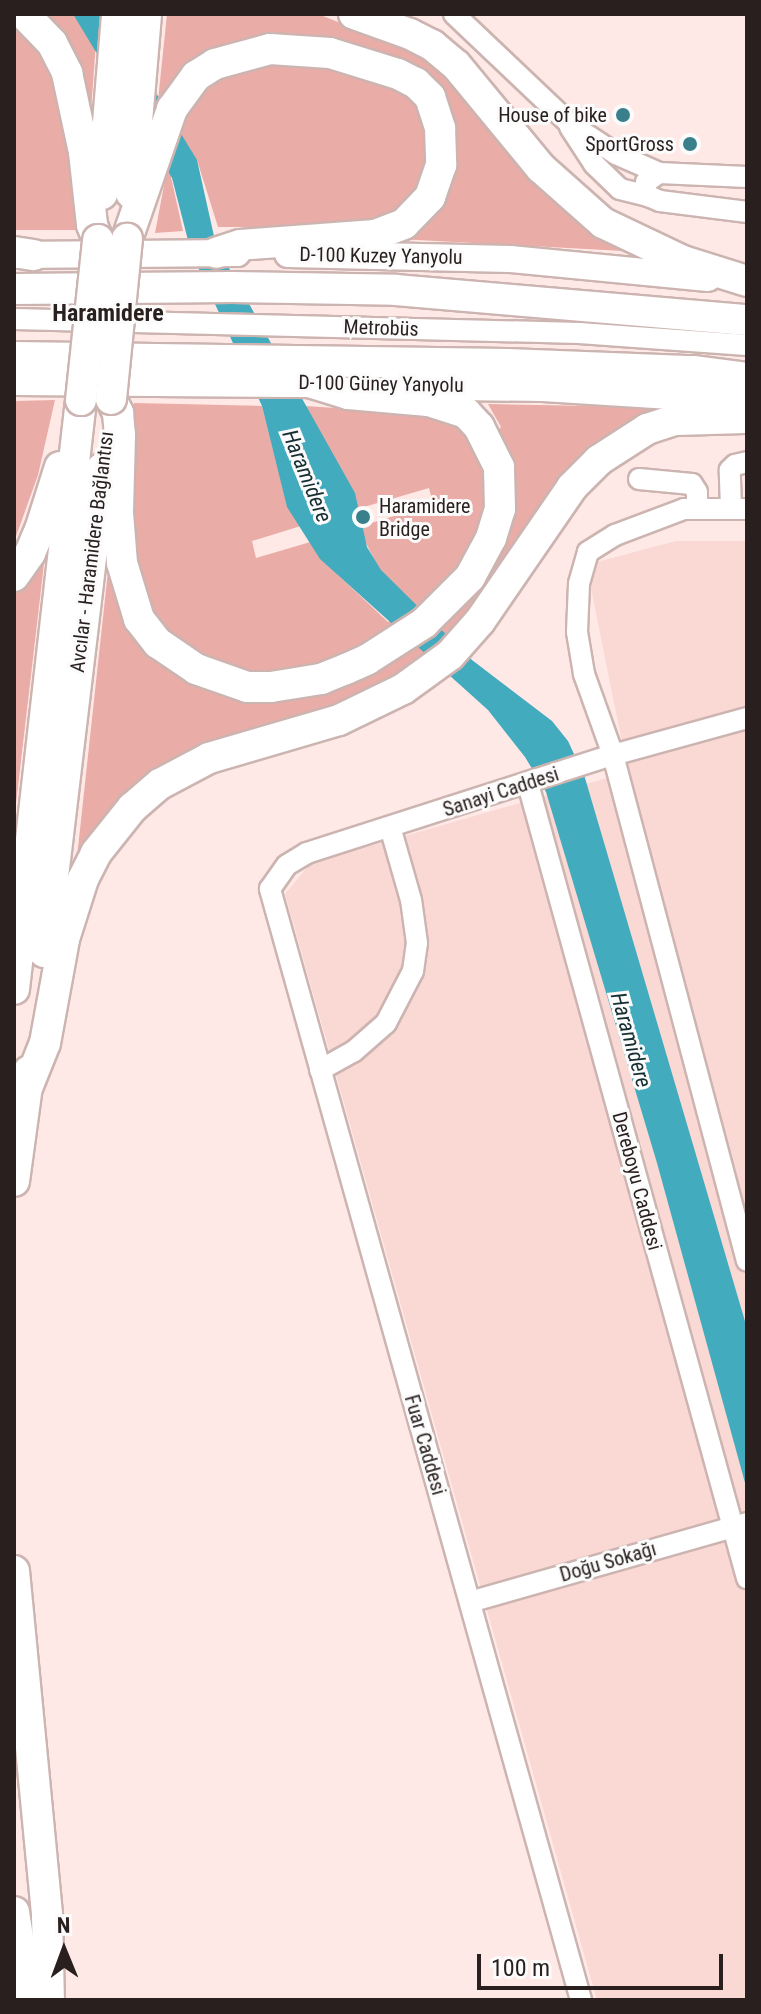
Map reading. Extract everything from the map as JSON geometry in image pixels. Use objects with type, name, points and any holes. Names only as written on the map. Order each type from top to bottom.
[{"type":"highway","points":[[24,14],[52,43],[67,73],[84,152],[92,225],[112,239],[172,109],[196,76],[215,64],[270,49],[330,53],[398,74],[416,83],[430,97],[440,128],[441,165],[430,197],[404,224],[375,235],[240,245],[216,253]]},
{"type":"highway","name":"Avcılar - Haramidere Bağlantısı","points":[[27,1088],[111,399],[117,14]]},
{"type":"highway","name":"Avcılar - Haramidere Bağlantısı","points":[[14,989],[81,400],[112,239],[148,14]]},
{"type":"highway","points":[[354,14],[432,45],[456,65],[541,168],[603,223],[683,261],[747,283]]},
{"type":"highway","points":[[14,289],[232,287],[396,290],[747,320]]},
{"type":"highway","points":[[14,357],[521,364],[693,371],[747,378]]},
{"type":"highway","points":[[111,399],[118,413],[120,435],[118,513],[122,563],[139,619],[158,643],[196,669],[247,687],[271,687],[321,679],[346,669],[368,659],[424,623],[470,577],[491,538],[500,509],[499,467],[479,427],[466,413],[428,401],[348,394],[309,382]]},
{"type":"highway","points":[[14,576],[30,553],[40,530],[81,400]]},
{"type":"highway","points":[[14,1181],[27,1088],[45,1043],[64,939],[83,879],[96,853],[132,808],[160,784],[209,758],[339,720],[403,689],[450,655],[480,621],[572,487],[599,460],[647,429],[675,420],[747,418]]},
{"type":"highway","points":[[14,1571],[43,1996]]},
{"type":"highway","points":[[14,1912],[43,1996]]},
{"type":"main road","name":"D-100 Kuzey Yanyolu","points":[[21,254],[216,253],[510,259],[747,283]]},
{"type":"main road","name":"D-100 Güney Yanyolu","points":[[14,382],[309,382],[543,388],[747,401]]},
{"type":"street","points":[[454,14],[569,123],[616,154],[659,173],[747,177]]},
{"type":"street","points":[[569,123],[594,164],[620,189],[747,212]]},
{"type":"street","points":[[648,196],[646,182],[659,173]]},
{"type":"street","name":"Metrobüs","points":[[14,319],[579,333],[747,345]]},
{"type":"street","points":[[747,462],[730,470],[739,508],[684,509],[626,530],[588,552],[579,584],[577,632],[584,674],[613,755],[747,1261]]},
{"type":"street","points":[[639,479],[692,484],[697,492],[697,509]]},
{"type":"street","name":"Sanayi Caddesi","points":[[270,889],[287,865],[307,853],[613,755],[747,718]]},
{"type":"street","name":"Dereboyu Caddesi","points":[[528,784],[740,1525],[747,1578]]},
{"type":"street","points":[[320,1070],[353,1052],[376,1033],[396,1010],[413,971],[417,943],[411,900],[390,827]]},
{"type":"street","name":"Fuar Caddesi","points":[[270,889],[581,2000]]},
{"type":"street","name":"Doğu Sokağı","points":[[470,1602],[740,1525]]},
{"type":"shaded area","points":[[43,14],[98,14],[91,111],[81,73]]},
{"type":"shaded area","points":[[167,14],[318,14],[428,58],[451,76],[540,186],[623,251],[399,239],[432,214],[449,190],[456,162],[449,108],[292,37],[157,110]]},
{"type":"shaded area","points":[[14,18],[47,60],[64,105],[77,190],[75,230],[14,230]]},
{"type":"shaded area","points":[[257,60],[359,68],[419,100],[432,138],[418,194],[372,224],[356,227],[218,227],[197,160],[171,177],[183,231],[155,233],[173,138],[203,85]]},
{"type":"shaded area","points":[[55,400],[38,475],[14,542],[14,401]]},
{"type":"shaded area","points":[[134,403],[262,406],[287,505],[304,525],[252,541],[256,558],[324,538],[337,574],[388,622],[407,602],[380,571],[358,527],[433,504],[429,488],[357,509],[305,406],[427,414],[460,429],[482,457],[488,494],[480,527],[462,568],[433,600],[370,648],[308,669],[253,676],[177,648],[144,607],[126,509]]},
{"type":"shaded area","points":[[488,404],[648,407],[649,410],[589,450],[481,603],[436,653],[403,676],[115,807],[77,857],[108,571],[126,617],[251,697],[437,623],[513,467],[497,431],[501,427]]},
{"type":"shaded area","points":[[676,541],[747,541],[747,2000],[597,2000],[285,894],[311,863],[628,772],[590,583],[593,563]]},
{"type":"shaded area","points":[[45,555],[14,821],[14,593]]},
{"type":"water","points":[[73,14],[108,14],[197,160],[216,245],[355,493],[367,547],[381,570],[472,660],[552,721],[568,741],[585,778],[747,1328],[747,1490],[657,1163],[546,792],[525,757],[488,710],[320,559],[287,507],[262,406],[191,252],[172,178]]},
{"type":"place","name":"House of bike","points":[[623,115]]},
{"type":"place","name":"SportGross","points":[[690,144]]},
{"type":"place","name":"Haramidere Bridge","points":[[363,517]]},
{"type":"district","name":"Haramidere","points":[[108,314]]}]
